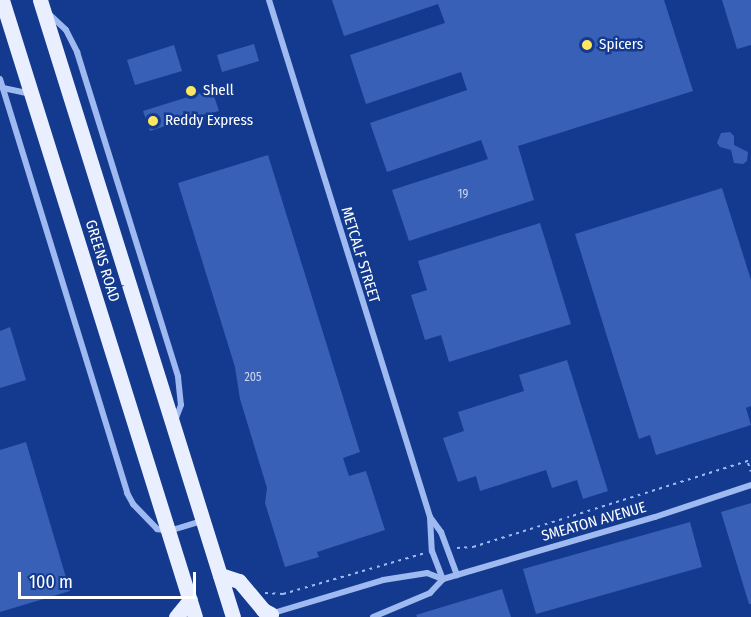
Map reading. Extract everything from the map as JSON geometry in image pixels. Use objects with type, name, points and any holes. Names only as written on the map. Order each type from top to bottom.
[{"type":"main road","name":"GREENS ROAD","points":[[2,0],[195,617]]},
{"type":"main road","name":"GREENS ROAD","points":[[42,5],[233,617]]},
{"type":"main road","points":[[220,575],[239,580],[266,615]]},
{"type":"main road","points":[[176,617],[190,600]]},
{"type":"street","name":"METCALF STREET","points":[[269,0],[430,517],[432,551],[443,579]]},
{"type":"street","points":[[0,79],[127,493],[133,504],[157,529],[169,531],[202,520]]},
{"type":"street","points":[[3,88],[32,94]]},
{"type":"street","name":"SMEATON AVENUE","points":[[266,615],[396,577],[426,573],[443,579],[665,514],[751,485]]},
{"type":"street","name":"METCALF STREET","points":[[430,517],[441,532],[457,575]]},
{"type":"street","name":"SMEATON AVENUE","points":[[373,617],[424,596],[438,587],[443,579]]},
{"type":"path","points":[[447,549],[473,547],[749,461],[751,472]]},
{"type":"path","points":[[260,592],[284,594],[432,551]]},
{"type":"building","points":[[332,0],[664,0],[693,91],[518,146],[534,200],[409,241],[392,190],[488,159],[481,140],[387,172],[370,123],[467,90],[461,72],[366,104],[350,55],[445,23],[438,4],[344,36]]},
{"type":"building","points":[[722,0],[751,0],[751,45],[737,49]]},
{"type":"building","points":[[254,44],[259,61],[222,72],[217,55]]},
{"type":"building","points":[[174,45],[182,71],[135,85],[127,60]]},
{"type":"building","points":[[204,92],[206,96],[213,93],[219,111],[211,113],[212,117],[179,127],[178,122],[150,131],[143,111]]},
{"type":"building","points":[[730,132],[734,136],[734,145],[748,152],[747,161],[743,164],[734,163],[731,150],[720,147],[717,143],[721,133]]},
{"type":"building","points":[[268,155],[360,452],[343,458],[349,476],[366,471],[385,530],[317,552],[319,557],[285,567],[265,503],[267,488],[240,399],[235,367],[178,183]]},
{"type":"building","points":[[722,188],[751,280],[751,406],[746,408],[751,425],[656,455],[650,435],[639,439],[575,234]]},
{"type":"building","points":[[540,223],[571,324],[449,362],[441,335],[425,340],[411,295],[427,290],[418,261]]},
{"type":"building","points":[[10,327],[26,380],[0,388],[0,331]]},
{"type":"building","points":[[567,360],[608,491],[583,499],[577,480],[552,488],[546,470],[480,491],[476,476],[458,482],[443,438],[464,431],[458,412],[524,391],[519,375]]},
{"type":"building","points":[[26,442],[70,591],[0,612],[0,450]]},
{"type":"building","points":[[751,503],[751,604],[749,604],[721,512]]},
{"type":"building","points":[[690,522],[702,567],[536,614],[523,569]]},
{"type":"building","points":[[502,589],[511,617],[417,617],[416,615]]},
{"type":"place","name":"Spicers","points":[[587,45]]},
{"type":"place","name":"Shell","points":[[191,91]]},
{"type":"place","name":"Reddy Express","points":[[153,121]]}]
